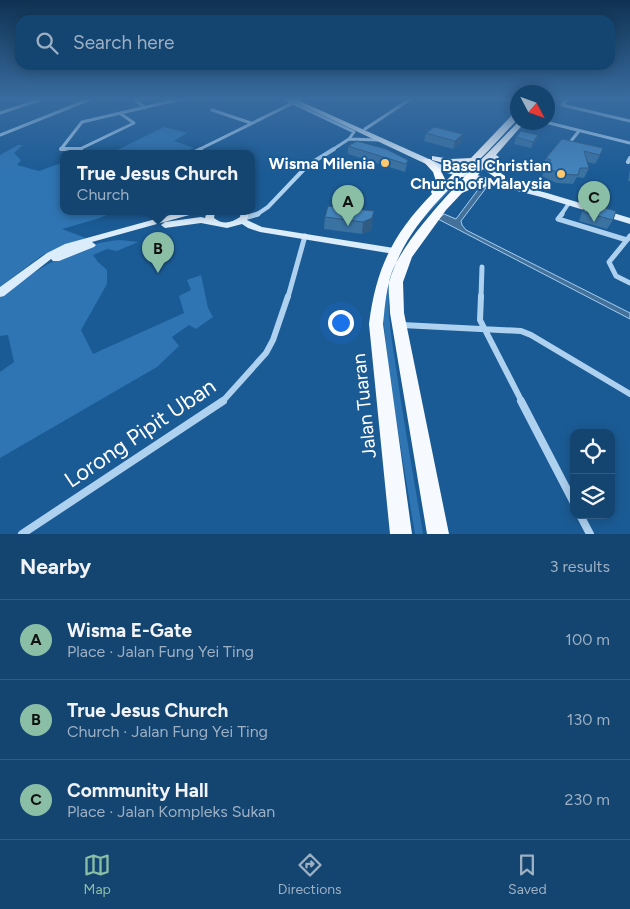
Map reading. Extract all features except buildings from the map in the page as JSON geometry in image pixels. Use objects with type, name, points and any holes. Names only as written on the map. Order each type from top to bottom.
[{"type":"main road","points":[[339,123],[378,140],[467,173],[630,215]]},
{"type":"main road","points":[[354,123],[431,160],[451,162],[473,160]]},
{"type":"main road","name":"Jalan Tuaran","points":[[438,534],[399,325],[396,282],[406,256],[442,208],[458,192],[473,160],[509,123]]},
{"type":"main road","name":"Jalan Tuaran","points":[[398,533],[376,324],[377,302],[382,281],[394,251],[408,228],[429,203],[498,149],[515,130]]},
{"type":"main road","points":[[497,180],[487,168],[498,154],[498,149]]},
{"type":"main road","points":[[429,203],[441,181],[431,160]]},
{"type":"main road","points":[[458,192],[469,186],[497,180],[630,221]]},
{"type":"main road","points":[[0,293],[43,265],[79,246],[180,215]]},
{"type":"main road","points":[[210,215],[209,220],[216,224]]},
{"type":"main road","points":[[79,246],[186,220],[205,220],[227,225],[244,217],[251,226],[260,230],[394,251],[398,260],[396,282]]},
{"type":"street","points":[[0,135],[29,123]]},
{"type":"street","points":[[81,123],[61,149],[80,149],[134,123]]},
{"type":"street","points":[[198,150],[252,123]]},
{"type":"street","points":[[244,217],[256,215],[268,207],[308,165],[349,139],[354,132],[335,123]]},
{"type":"street","points":[[365,128],[373,123]]},
{"type":"street","points":[[555,125],[630,143]]},
{"type":"street","points":[[566,146],[579,131]]},
{"type":"street","points":[[349,139],[378,140]]},
{"type":"street","points":[[569,203],[558,219],[628,238],[609,262],[611,270],[616,277],[630,283]]},
{"type":"street","name":"Lorong Pipit Uban","points":[[22,534],[221,403],[266,353],[274,340],[305,236]]},
{"type":"street","points":[[482,267],[480,320],[570,495]]},
{"type":"street","points":[[399,325],[521,331],[531,335],[630,394]]},
{"type":"street","points":[[582,519],[590,534]]},
{"type":"shaded area","points":[[164,127],[187,133],[174,141],[194,148],[190,150],[117,150]]},
{"type":"shaded area","points":[[18,145],[23,145],[14,153],[21,160],[17,165],[39,171],[60,163],[60,215],[106,215],[62,229],[86,238],[41,256],[0,287],[0,155]]},
{"type":"shaded area","points":[[458,179],[458,182],[410,236],[396,261],[390,285],[391,333],[423,534],[415,534],[392,395],[382,310],[387,272],[418,221]]},
{"type":"shaded area","points":[[480,187],[486,188],[461,221],[466,230],[630,313],[630,319],[438,219],[444,214],[456,219]]},
{"type":"shaded area","points":[[120,240],[138,242],[117,251],[107,249],[93,255],[107,270],[107,284],[81,330],[93,354],[184,313],[179,296],[191,290],[187,280],[201,275],[208,308],[213,317],[196,329],[189,325],[172,337],[179,346],[157,367],[0,458],[0,372],[14,362],[8,335],[0,336],[0,297],[56,259],[103,242]]},
{"type":"place","name":"Wisma Milenia","points":[[385,163]]},
{"type":"place","name":"Basel Christian Church of Malaysia","points":[[561,174]]},
{"type":"place","name":"Community Hall","points":[[594,222]]},
{"type":"place","name":"Wisma E-Gate","points":[[348,226]]},
{"type":"place","name":"True Jesus Church","points":[[158,273]]}]
